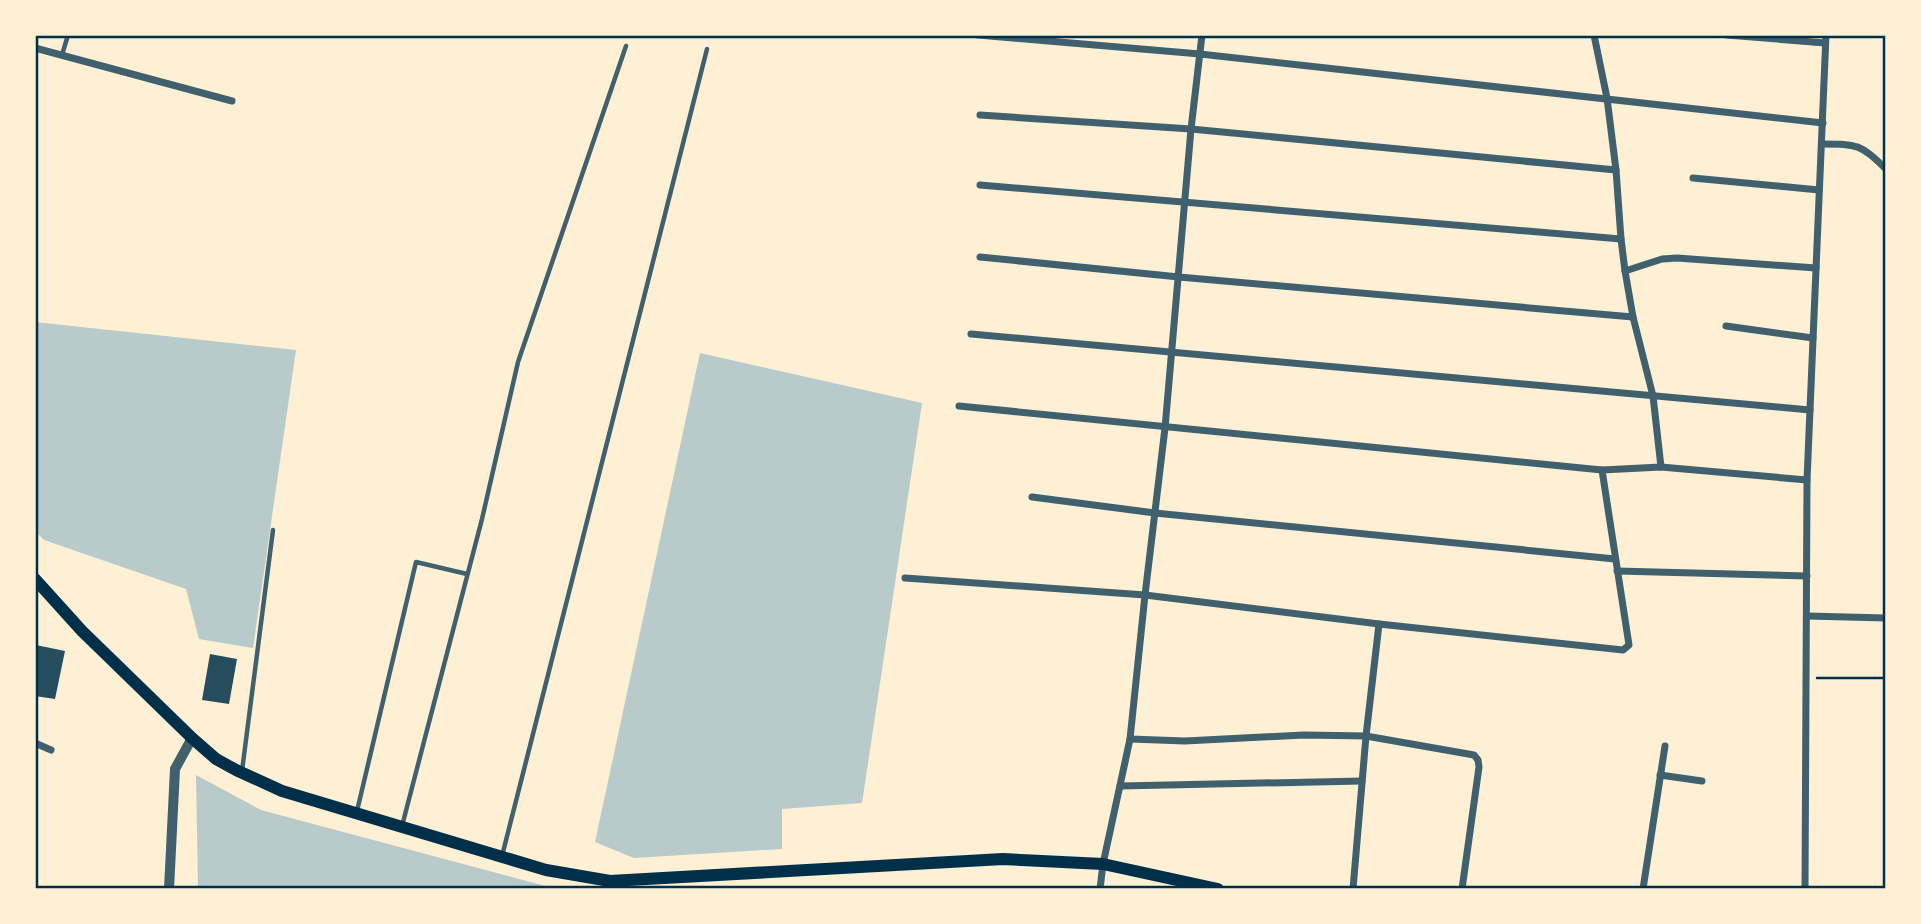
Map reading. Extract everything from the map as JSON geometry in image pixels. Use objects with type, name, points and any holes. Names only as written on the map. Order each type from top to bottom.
[{"type":"main road","points":[[35,579],[82,631],[216,759],[282,791],[546,870],[610,881],[1003,859],[1103,864],[1178,885],[1218,889]]},
{"type":"street","points":[[978,35],[1200,54],[1823,123]]},
{"type":"street","points":[[1100,889],[1130,739],[1166,428],[1191,129],[1202,35]]},
{"type":"street","points":[[1594,35],[1607,98],[1625,271],[1633,317],[1653,396],[1661,467]]},
{"type":"street","points":[[1727,35],[1826,39],[1807,480],[1805,889]]},
{"type":"street","points":[[35,48],[232,101]]},
{"type":"street","points":[[980,114],[1191,129],[1616,170]]},
{"type":"street","points":[[1822,144],[1857,146],[1866,150],[1886,169]]},
{"type":"street","points":[[1693,178],[1819,190]]},
{"type":"street","points":[[980,185],[1621,239]]},
{"type":"street","points":[[980,257],[1633,317]]},
{"type":"street","points":[[1625,271],[1651,262],[1677,258],[1816,268]]},
{"type":"street","points":[[1726,326],[1813,338]]},
{"type":"street","points":[[971,334],[1810,410]]},
{"type":"street","points":[[959,406],[1602,470],[1661,467],[1807,480]]},
{"type":"street","points":[[905,578],[1145,595],[1623,650],[1629,645],[1602,470]]},
{"type":"street","points":[[1032,497],[1155,513],[1615,559]]},
{"type":"street","points":[[1617,571],[1807,576]]},
{"type":"street","points":[[1807,616],[1886,618]]},
{"type":"street","points":[[1353,889],[1366,736],[1380,624]]},
{"type":"street","points":[[1130,739],[1185,741],[1304,735],[1366,736],[1474,755],[1479,766],[1462,889]]},
{"type":"street","points":[[169,889],[175,769],[192,738]]},
{"type":"street","points":[[35,743],[51,751]]},
{"type":"street","points":[[1643,889],[1664,746]]},
{"type":"street","points":[[1660,775],[1702,781]]},
{"type":"street","points":[[1120,786],[1362,781]]},
{"type":"lane","points":[[62,55],[68,35]]},
{"type":"lane","points":[[402,827],[482,519],[518,362],[626,46]]},
{"type":"lane","points":[[502,857],[707,49]]},
{"type":"lane","points":[[242,772],[273,530]]},
{"type":"lane","points":[[357,812],[416,562],[467,574]]},
{"type":"path","points":[[1806,678],[1886,678]]},
{"type":"shaded area","points":[[35,322],[296,350],[253,648],[199,639],[186,589],[44,540],[35,531]]},
{"type":"shaded area","points":[[700,353],[922,403],[862,803],[782,809],[782,849],[634,858],[595,842]]},
{"type":"shaded area","points":[[196,775],[261,810],[557,889],[198,889]]},
{"type":"building","points":[[36,645],[65,651],[55,699],[35,696]]},
{"type":"building","points":[[210,654],[237,659],[229,704],[202,700]]}]
